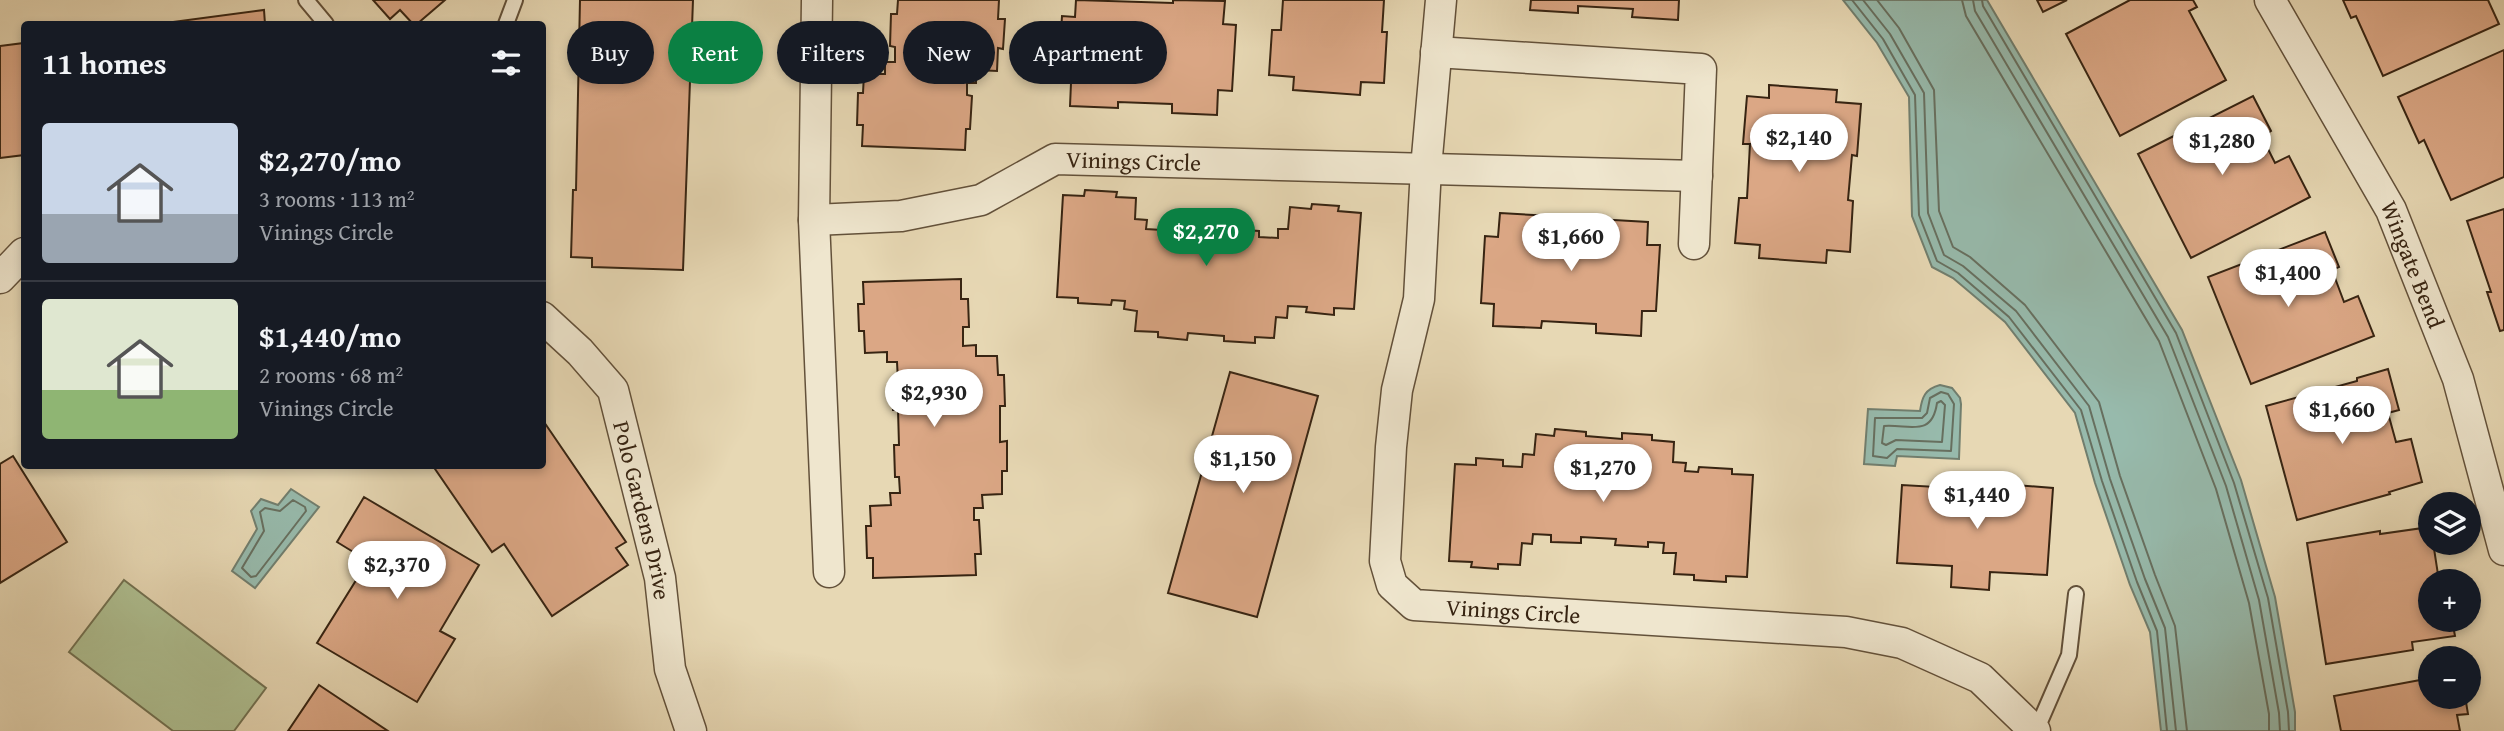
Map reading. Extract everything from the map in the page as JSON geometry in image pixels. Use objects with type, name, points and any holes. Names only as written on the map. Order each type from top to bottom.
[{"type":"street","points":[[817,0],[814,220],[829,572]]},
{"type":"street","name":"Vinings Circle","points":[[1440,0],[1426,167],[1419,299],[1397,390],[1391,447],[1385,561],[1392,586],[1414,605],[1846,632],[1902,643],[1980,678],[2035,731]]},
{"type":"street","name":"Wingate Bend","points":[[2270,0],[2391,210],[2458,379],[2504,550]]},
{"type":"street","points":[[1436,52],[1701,69],[1694,244]]},
{"type":"street","name":"Vinings Circle","points":[[814,220],[901,216],[981,200],[1055,159],[1697,176]]},
{"type":"street","points":[[0,278],[21,256]]},
{"type":"street","name":"Polo Gardens Drive","points":[[546,321],[580,352],[613,390],[660,578],[670,668],[691,731]]},
{"type":"lane","points":[[306,0],[324,21]]},
{"type":"lane","points":[[507,21],[515,0]]},
{"type":"lane","points":[[2035,731],[2069,655],[2076,594]]},
{"type":"green space","points":[[124,580],[266,688],[234,731],[173,731],[69,652]]},
{"type":"water","points":[[1843,0],[1987,0],[2182,330],[2241,480],[2275,597],[2295,712],[2295,731],[2161,731],[2150,632],[2130,585],[2095,483],[2075,413],[2005,322],[1953,278],[1932,267],[1912,216],[1909,97],[1877,43]]},
{"type":"water","points":[[1940,385],[1952,388],[1960,398],[1959,459],[1897,456],[1895,466],[1864,464],[1868,409],[1920,411],[1925,394]]},
{"type":"water","points":[[291,489],[319,507],[255,588],[232,571],[257,529],[251,511],[261,499],[278,505]]},
{"type":"building","points":[[373,0],[445,0],[420,21],[410,21],[400,10],[390,19]]},
{"type":"building","points":[[580,0],[693,0],[692,21],[668,21],[668,84],[690,84],[683,270],[592,267],[592,258],[571,257],[573,190],[576,190],[578,84],[654,84],[654,21],[580,21]]},
{"type":"building","points":[[898,0],[999,0],[998,19],[1005,19],[1003,49],[998,48],[997,71],[995,21],[903,21],[903,84],[967,84],[967,95],[972,96],[970,129],[966,129],[965,150],[862,146],[863,125],[857,125],[858,93],[863,93],[863,84],[889,84],[889,62],[895,62],[895,47],[890,46],[891,14],[897,14]]},
{"type":"building","points":[[1076,0],[1173,3],[1173,0],[1225,1],[1223,24],[1236,25],[1232,91],[1218,90],[1217,115],[1172,113],[1172,104],[1118,102],[1118,108],[1070,106],[1071,84],[1167,84],[1167,21],[1062,21],[1062,16],[1075,17]]},
{"type":"building","points":[[1283,0],[1384,0],[1382,32],[1387,32],[1384,83],[1361,82],[1360,95],[1293,90],[1294,77],[1269,75],[1272,30],[1281,30]]},
{"type":"building","points":[[1531,0],[1679,0],[1678,20],[1632,17],[1633,9],[1578,6],[1578,13],[1530,10]]},
{"type":"building","points":[[2037,0],[2067,0],[2043,12]]},
{"type":"building","points":[[2130,0],[2193,0],[2197,7],[2189,11],[2226,80],[2120,136],[2066,34]]},
{"type":"building","points":[[2343,0],[2488,0],[2499,24],[2383,76],[2356,16],[2351,18]]},
{"type":"building","points":[[264,10],[265,21],[181,21]]},
{"type":"building","points":[[21,43],[21,155],[0,158],[0,46]]},
{"type":"building","points":[[2504,50],[2504,177],[2451,200],[2424,140],[2419,143],[2398,97]]},
{"type":"building","points":[[1769,85],[1837,90],[1836,102],[1861,104],[1857,156],[1852,155],[1848,200],[1853,201],[1850,252],[1827,250],[1826,263],[1759,258],[1760,245],[1735,243],[1739,198],[1747,198],[1750,144],[1743,144],[1747,96],[1769,98]]},
{"type":"building","points":[[2253,96],[2271,131],[2262,137],[2275,163],[2289,156],[2310,197],[2191,258],[2138,154]]},
{"type":"building","points":[[1085,190],[1117,192],[1116,197],[1136,198],[1135,219],[1147,220],[1146,229],[1162,230],[1162,225],[1195,228],[1194,233],[1229,235],[1230,229],[1259,231],[1259,237],[1278,238],[1278,229],[1288,229],[1290,207],[1311,209],[1312,204],[1339,206],[1338,211],[1361,213],[1354,309],[1334,308],[1334,315],[1306,312],[1307,307],[1288,306],[1287,318],[1276,317],[1274,338],[1255,337],[1255,343],[1224,341],[1224,336],[1188,333],[1187,340],[1158,337],[1158,332],[1135,331],[1137,311],[1124,309],[1125,301],[1112,300],[1111,305],[1078,303],[1078,298],[1057,297],[1063,195],[1084,196]]},
{"type":"building","points":[[2504,209],[2504,330],[2500,331],[2487,292],[2491,292],[2467,221]]},
{"type":"building","points":[[1500,213],[1552,216],[1551,221],[1597,223],[1597,219],[1648,222],[1647,245],[1660,245],[1656,311],[1642,311],[1641,336],[1596,333],[1596,324],[1542,321],[1541,328],[1493,326],[1494,304],[1481,303],[1485,236],[1498,237]]},
{"type":"building","points":[[2325,232],[2339,267],[2332,270],[2344,302],[2358,296],[2374,336],[2251,384],[2208,277]]},
{"type":"building","points":[[961,279],[961,299],[968,299],[969,327],[963,327],[963,346],[976,345],[976,356],[997,356],[998,375],[1004,375],[1005,406],[1000,406],[1000,442],[1007,441],[1007,471],[1002,471],[1002,494],[982,495],[983,508],[974,508],[974,520],[979,520],[981,554],[975,554],[976,575],[873,578],[873,558],[867,558],[866,526],[871,526],[870,506],[891,505],[890,493],[900,493],[899,477],[895,477],[894,445],[899,445],[898,410],[893,410],[891,381],[898,381],[897,362],[887,362],[887,352],[865,353],[864,331],[859,331],[858,304],[864,304],[863,282]]},
{"type":"building","points":[[2388,369],[2399,410],[2388,413],[2396,442],[2411,439],[2422,482],[2389,492],[2390,494],[2297,520],[2266,406],[2357,381],[2357,378]]},
{"type":"building","points":[[1230,372],[1318,396],[1257,617],[1168,593]]},
{"type":"building","points":[[546,425],[626,542],[616,548],[628,565],[552,616],[504,544],[492,552],[435,469],[546,469]]},
{"type":"building","points":[[1555,429],[1586,432],[1586,436],[1622,439],[1622,433],[1652,435],[1652,440],[1674,442],[1673,462],[1686,463],[1685,471],[1698,472],[1699,467],[1732,469],[1732,474],[1753,475],[1747,577],[1726,576],[1726,582],[1694,580],[1694,575],[1674,574],[1676,553],[1663,553],[1664,543],[1648,542],[1648,547],[1615,545],[1616,539],[1581,537],[1581,543],[1551,542],[1551,535],[1533,534],[1532,544],[1522,543],[1520,565],[1498,564],[1498,569],[1471,567],[1472,562],[1449,561],[1455,464],[1476,465],[1476,458],[1503,460],[1503,466],[1522,467],[1523,454],[1534,455],[1536,434],[1554,436]]},
{"type":"building","points":[[13,456],[67,542],[0,583],[0,464]]},
{"type":"building","points":[[1989,483],[2053,488],[2047,575],[1990,572],[1989,590],[1951,587],[1952,566],[1897,563],[1902,485],[1989,490]]},
{"type":"building","points":[[364,497],[479,565],[440,631],[455,639],[417,702],[317,643],[368,561],[337,542]]},
{"type":"building","points":[[2418,529],[2418,555],[2435,555],[2437,569],[2418,569],[2418,632],[2454,632],[2455,636],[2412,642],[2413,650],[2326,664],[2307,543],[2380,531],[2380,534]]},
{"type":"building","points":[[2418,680],[2418,709],[2467,709],[2468,714],[2457,715],[2460,731],[2341,731],[2334,696]]},
{"type":"building","points":[[319,685],[388,731],[288,731]]}]
